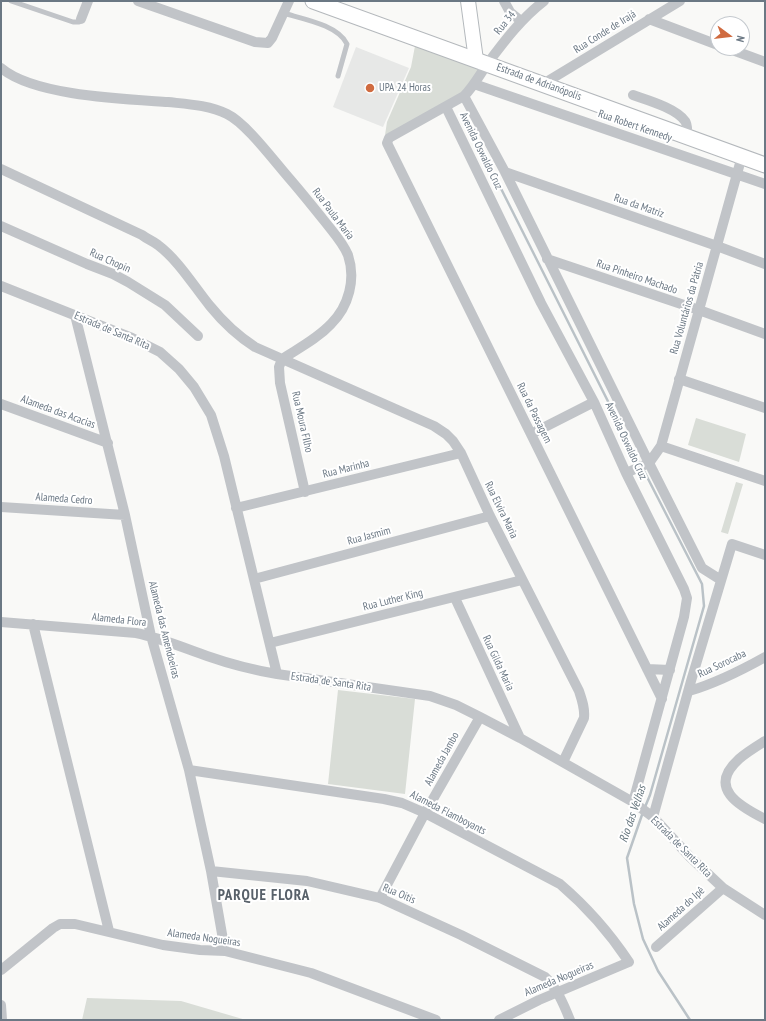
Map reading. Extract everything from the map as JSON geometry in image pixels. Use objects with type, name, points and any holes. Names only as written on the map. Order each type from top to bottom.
[{"type":"main road","name":"Estrada de Adrianópolis","points":[[313,1],[765,165]]},
{"type":"street","points":[[81,19],[88,1]]},
{"type":"street","points":[[138,1],[255,42],[262,43],[268,43],[272,38],[289,1]]},
{"type":"street","points":[[468,1],[482,62]]},
{"type":"street","points":[[504,1],[510,12],[521,21]]},
{"type":"street","name":"Rua 34","points":[[455,101],[474,84],[482,62],[531,11],[544,1]]},
{"type":"street","name":"Rua Conde de Irajá","points":[[543,84],[680,1]]},
{"type":"street","points":[[649,19],[710,42]]},
{"type":"street","points":[[749,56],[765,62]]},
{"type":"street","name":"Rua Paula Maria","points":[[1,68],[28,83],[61,91],[210,108],[227,114],[242,125],[303,194],[338,238],[347,254],[352,272],[349,294],[342,311],[331,324],[314,339],[282,359]]},
{"type":"street","name":"Rua Robert Kennedy","points":[[474,84],[737,173],[765,184]]},
{"type":"street","points":[[633,95],[667,108],[678,115],[685,121],[687,136]]},
{"type":"street","name":"Rua da Passagem","points":[[455,101],[389,138],[387,140],[388,146],[662,699]]},
{"type":"street","name":"Avenida Oswaldo Cruz","points":[[455,101],[505,172],[647,464],[702,568],[719,579]]},
{"type":"street","name":"Avenida Oswaldo Cruz","points":[[455,101],[541,303],[630,471],[687,598],[684,617],[635,804]]},
{"type":"street","name":"Rua Voluntários da Pátria","points":[[647,464],[661,446],[742,156]]},
{"type":"street","points":[[1,169],[142,235],[158,245],[176,263],[210,306],[229,327],[255,347],[282,359]]},
{"type":"street","name":"Rua da Matriz","points":[[505,172],[765,264]]},
{"type":"street","name":"Rua Chopin","points":[[1,226],[113,274],[128,282],[165,305],[198,336]]},
{"type":"street","name":"Rua Pinheiro Machado","points":[[547,259],[699,310],[765,334]]},
{"type":"street","name":"Estrada de Santa Rita","points":[[1,286],[132,338],[160,352],[179,369],[194,387],[211,415],[224,456],[270,643],[276,674],[430,696],[456,705],[520,738],[635,804],[651,816],[704,871],[723,888],[765,915]]},
{"type":"street","name":"Alameda das Amendoeiras","points":[[75,315],[108,443],[151,636],[189,770],[211,871],[225,951]]},
{"type":"street","name":"Rua Elvira Maria","points":[[282,359],[434,426],[453,441],[461,454],[490,516],[579,691],[584,706],[584,718],[563,762]]},
{"type":"street","name":"Rua Moura FIlho","points":[[282,359],[279,367],[280,383],[305,492]]},
{"type":"street","points":[[679,379],[765,408]]},
{"type":"street","points":[[531,434],[594,402]]},
{"type":"street","name":"Alameda das Acacias","points":[[1,404],[108,443]]},
{"type":"street","points":[[661,446],[732,471],[760,479]]},
{"type":"street","name":"Rua Marinha","points":[[236,508],[461,454]]},
{"type":"street","points":[[630,471],[647,464]]},
{"type":"street","name":"Alameda Cedro","points":[[1,507],[125,515]]},
{"type":"street","name":"Rua Jasmim","points":[[254,579],[490,516]]},
{"type":"street","points":[[651,816],[689,691],[719,579],[732,544],[765,555]]},
{"type":"street","name":"Rua Luther King","points":[[270,643],[455,598],[522,580]]},
{"type":"street","name":"Rua Gilda Maria","points":[[455,598],[520,738]]},
{"type":"street","name":"Alameda Flora","points":[[1,622],[136,633],[151,636],[232,664],[276,674]]},
{"type":"street","points":[[33,624],[109,931]]},
{"type":"street","name":"Rua Sorocaba","points":[[689,691],[731,676],[765,657]]},
{"type":"street","points":[[647,669],[670,670]]},
{"type":"street","name":"Alameda Jambo","points":[[380,898],[425,813],[480,717]]},
{"type":"street","points":[[765,741],[740,758],[729,770],[726,780],[730,796],[742,807],[765,820]]},
{"type":"street","name":"Alameda Flamboyants","points":[[189,770],[384,799],[402,803],[425,813],[560,884],[592,913],[610,934],[630,962]]},
{"type":"street","name":"Rua Oitis","points":[[211,871],[307,881],[380,898],[461,935],[532,969],[545,977],[551,982],[557,992],[570,1020]]},
{"type":"street","name":"Alameda do Ipê","points":[[656,947],[723,888]]},
{"type":"street","points":[[89,926],[98,920],[104,913]]},
{"type":"street","name":"Alameda Nogueiras","points":[[1,970],[53,928],[60,924],[67,923],[89,926],[173,947],[225,951],[311,973],[436,1020]]},
{"type":"street","name":"Alameda Nogueiras","points":[[499,1020],[557,992],[630,962]]},
{"type":"street","points":[[1,1005],[2,1020]]},
{"type":"lane","points":[[11,1],[73,22],[79,22],[81,19]]},
{"type":"lane","points":[[283,13],[326,27],[337,32],[344,38],[347,44],[338,76]]},
{"type":"shaded area","points":[[415,46],[483,71],[464,96],[385,135],[387,122],[411,67]]},
{"type":"shaded area","name":"UPA 24 Horas","points":[[356,47],[409,68],[383,127],[333,107]]},
{"type":"shaded area","points":[[696,418],[746,434],[739,462],[688,445]]},
{"type":"shaded area","points":[[736,482],[743,484],[728,534],[721,532]]},
{"type":"shaded area","points":[[338,690],[415,699],[405,794],[328,784]]},
{"type":"shaded area","points":[[87,998],[181,1001],[246,1020],[82,1020]]},
{"type":"waterway","points":[[464,115],[640,465]]},
{"type":"waterway","name":"Rio das Velhas","points":[[643,469],[702,584],[704,606],[650,795],[645,807]]},
{"type":"waterway","name":"Rio das Velhas","points":[[643,812],[627,858],[634,904],[643,939],[658,971],[690,1020]]},
{"type":"place","name":"UPA 24 Horas","points":[[370,88]]},
{"type":"district","name":"PARQUE FLORA","points":[[264,896]]}]
